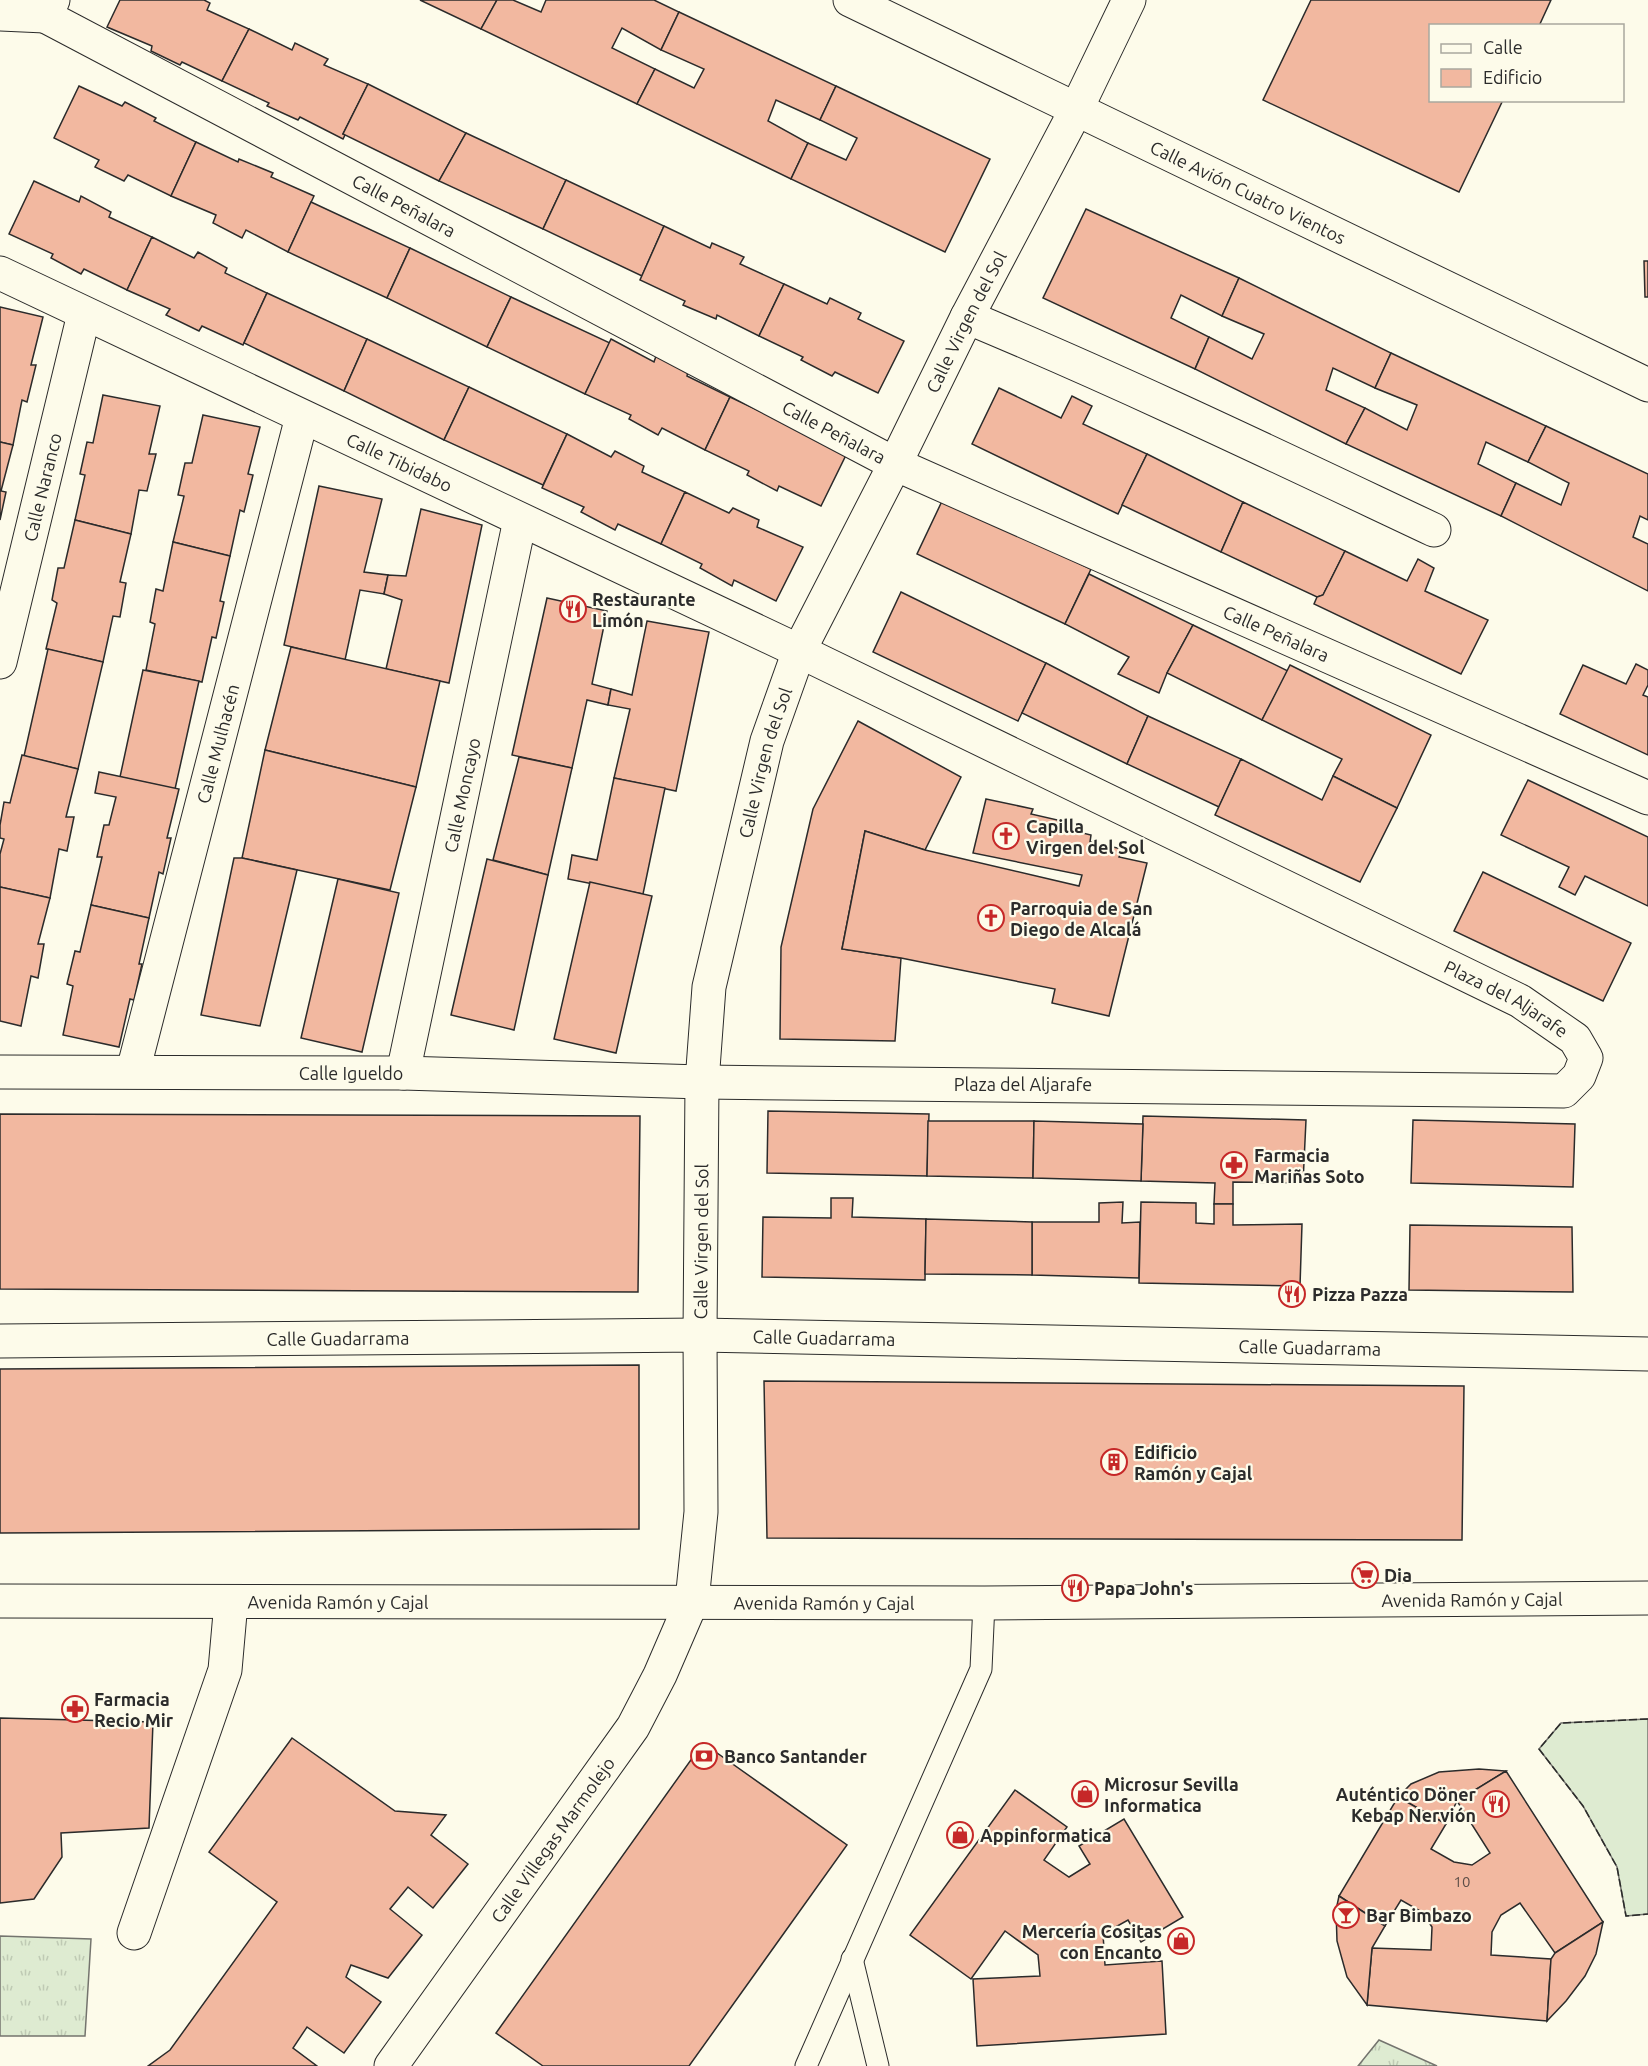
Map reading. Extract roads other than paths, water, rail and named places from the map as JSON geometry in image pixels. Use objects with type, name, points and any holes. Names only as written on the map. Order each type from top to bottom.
[{"type":"street","name":"Calle Avión Cuatro Vientos","points":[[850,0],[1648,385]]},
{"type":"street","name":"Calle Virgen del Sol","points":[[692,1601],[701,1512],[702,1082],[709,987],[767,741],[799,651],[895,464],[967,316],[1076,110],[1129,0]]},
{"type":"street","points":[[0,14],[49,8]]},
{"type":"street","name":"Calle Peñalara","points":[[49,8],[895,464],[1648,798]]},
{"type":"street","name":"Calle Tibidabo","points":[[0,273],[799,651]]},
{"type":"street","name":"Calle Naranco","points":[[0,662],[84,314]]},
{"type":"street","points":[[967,316],[1182,411],[1434,530]]},
{"type":"street","name":"Calle Mulhacén","points":[[133,1071],[302,417]]},
{"type":"street","name":"Calle Moncayo","points":[[403,1073],[520,520]]},
{"type":"street","name":"Plaza del Aljarafe","points":[[702,1082],[1564,1091],[1579,1076],[1587,1058],[1575,1039],[1520,1001],[799,651]]},
{"type":"street","name":"Calle Igueldo","points":[[0,1072],[403,1073],[702,1082]]},
{"type":"street","name":"Calle Guadarrama","points":[[0,1341],[700,1335],[1648,1354]]},
{"type":"street","name":"Avenida Ramón y Cajal","points":[[0,1601],[984,1603],[1648,1598]]},
{"type":"street","name":"Calle Villegas Marmolejo","points":[[391,2066],[633,1727],[660,1675],[692,1601]]},
{"type":"street","points":[[134,1934],[225,1670],[231,1602]]},
{"type":"lane","points":[[806,2066],[981,1669],[984,1603]]},
{"type":"lane","points":[[852,1959],[878,2066]]},
{"type":"place","name":"Restaurante Limón","points":[[573,609]]},
{"type":"place","name":"Capilla Virgen del Sol","points":[[1006,836]]},
{"type":"place","name":"Parroquia de San Diego de Alcalá","points":[[991,918]]},
{"type":"place","name":"Farmacia Mariñas Soto","points":[[1234,1165]]},
{"type":"place","name":"Pizza Pazza","points":[[1292,1294]]},
{"type":"place","name":"Edificio Ramón y Cajal","points":[[1114,1462]]},
{"type":"place","name":"Dia","points":[[1365,1575]]},
{"type":"place","name":"Papa John's","points":[[1075,1588]]},
{"type":"place","name":"Farmacia Recio Mir","points":[[75,1709]]},
{"type":"place","name":"Banco Santander","points":[[704,1756]]},
{"type":"place","name":"Microsur Sevilla Informatica","points":[[1085,1794]]},
{"type":"place","name":"Auténtico Döner Kebap Nervión","points":[[1496,1804]]},
{"type":"place","name":"Appinformatica","points":[[960,1835]]},
{"type":"place","name":"Bar Bimbazo","points":[[1346,1915]]},
{"type":"place","name":"Mercería Cositas con Encanto","points":[[1181,1941]]}]
